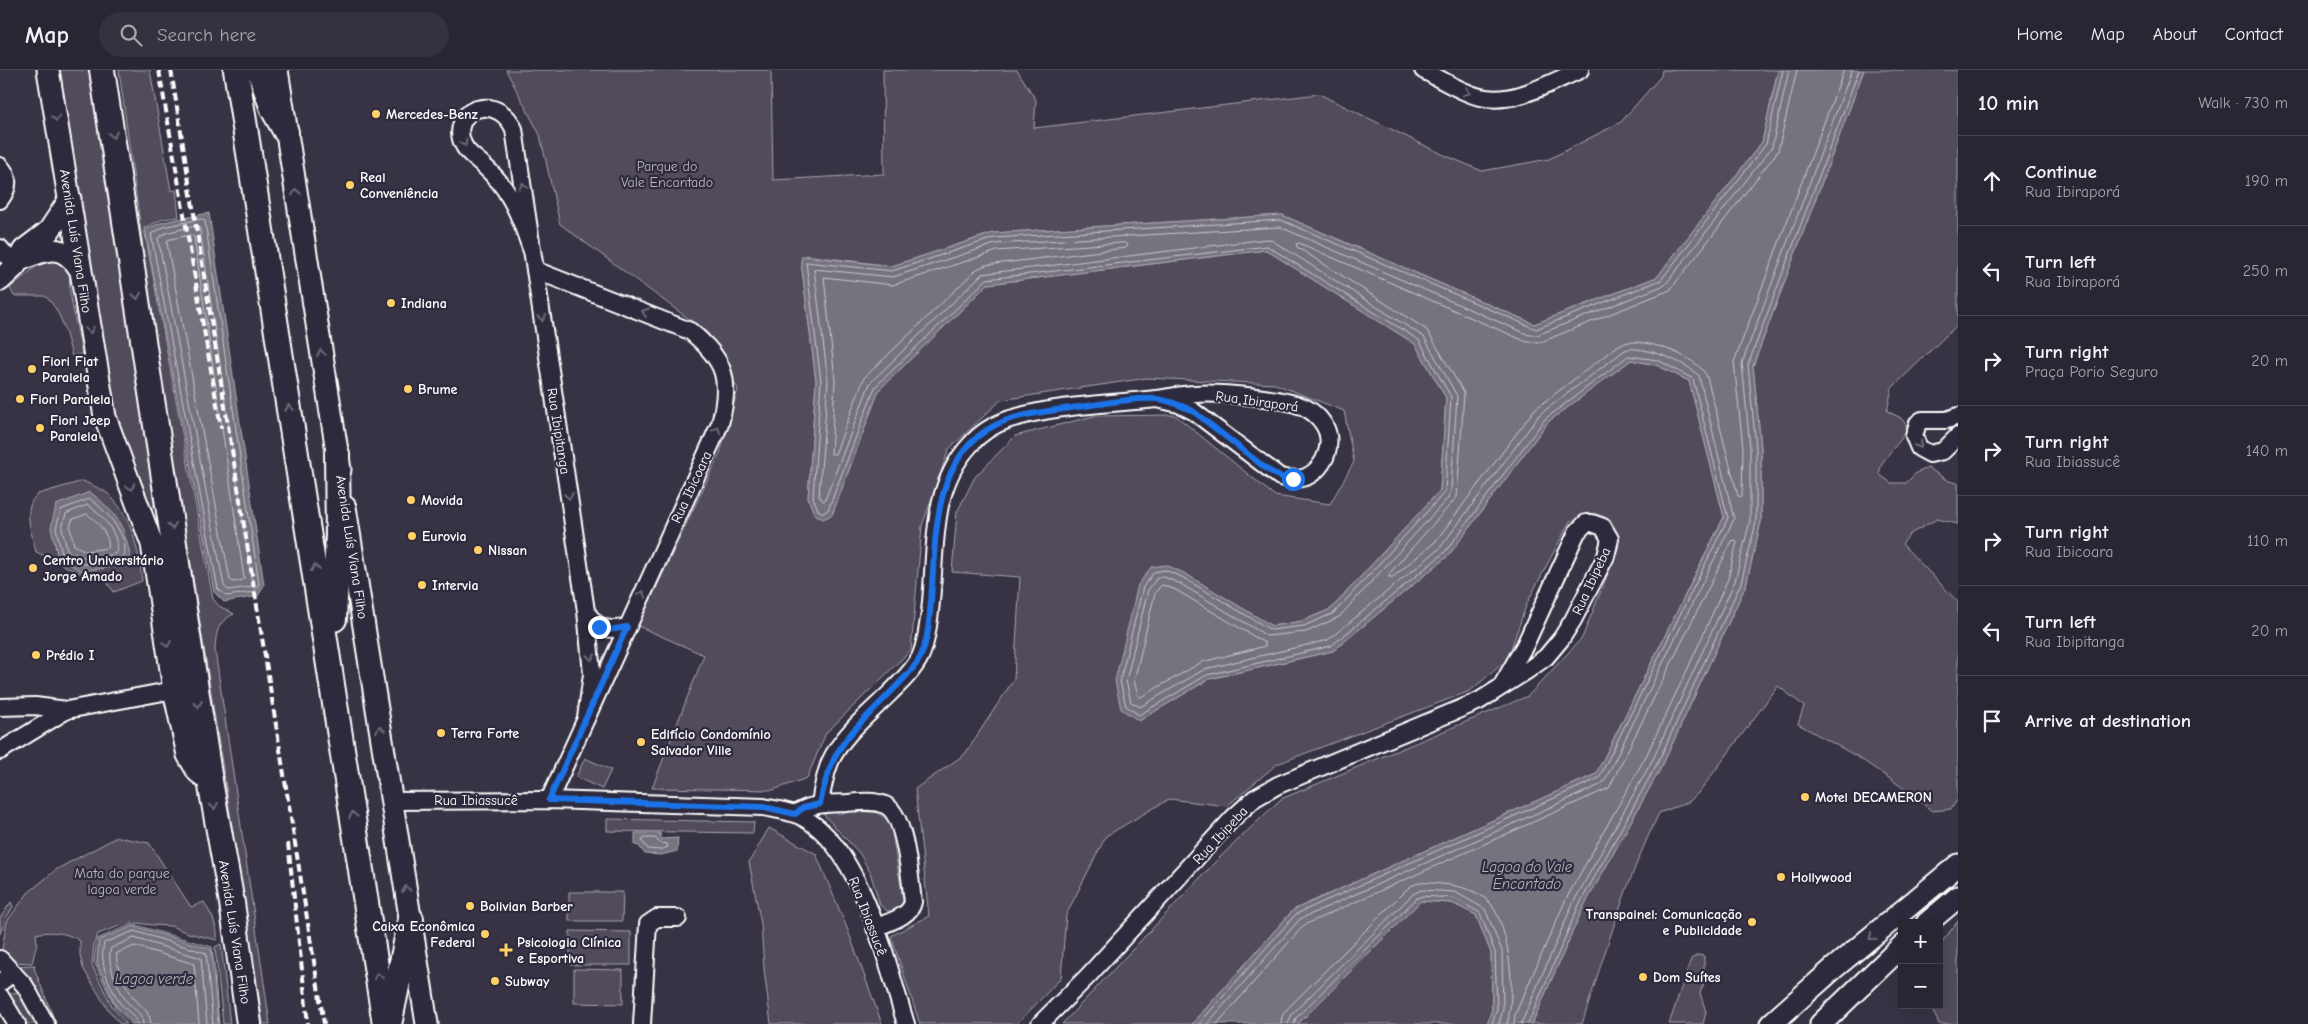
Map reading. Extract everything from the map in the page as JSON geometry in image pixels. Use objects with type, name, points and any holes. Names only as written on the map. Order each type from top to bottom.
[{"type":"highway","name":"Avenida Luís Viana Filho","points":[[102,70],[210,780],[232,903],[248,1024]]},
{"type":"highway","points":[[236,70],[385,1024]]},
{"type":"highway","points":[[259,70],[273,109],[286,132]]},
{"type":"highway","points":[[334,688],[334,594],[338,526],[337,454]]},
{"type":"highway","points":[[389,1024],[411,920]]},
{"type":"main road","name":"Avenida Luís Viana Filho","points":[[48,70],[105,417],[152,544],[174,690],[191,763],[198,772],[210,780]]},
{"type":"main road","name":"Avenida Luís Viana Filho","points":[[276,70],[427,1024]]},
{"type":"main road","points":[[8,271],[24,250],[49,231],[70,200]]},
{"type":"main road","points":[[8,271],[41,251],[58,250],[66,252],[80,269]]},
{"type":"main road","points":[[1772,1024],[1834,968],[1958,865]]},
{"type":"main road","points":[[1932,919],[1958,897]]},
{"type":"main road","points":[[1821,1024],[1898,950]]},
{"type":"main road","points":[[1789,1024],[1834,968]]},
{"type":"street","points":[[1423,70],[1467,92],[1494,98],[1510,98],[1524,94],[1580,70]]},
{"type":"street","name":"Rua Ibipitanga","points":[[532,251],[510,196],[464,146],[461,126],[464,117],[471,111],[481,108],[492,109],[510,120],[514,130],[586,611],[592,674],[586,718]]},
{"type":"street","points":[[0,166],[8,182],[7,190],[0,200]]},
{"type":"street","points":[[0,248],[8,271]]},
{"type":"street","name":"Rua Ibicoara","points":[[534,270],[673,322],[690,331],[707,345],[718,358],[723,372],[725,404],[720,424],[549,800]]},
{"type":"street","name":"Rua Ibiraporá","points":[[820,804],[824,780],[839,746],[902,681],[920,656],[925,642],[930,610],[938,506],[947,479],[957,460],[971,443],[988,429],[1007,420],[1034,413],[1196,394],[1224,394],[1304,407],[1318,416],[1326,427],[1329,437],[1328,450],[1315,471],[1305,477],[1293,479],[1280,477],[1193,411],[1178,404],[1157,399]]},
{"type":"street","points":[[1958,416],[1947,420],[1922,420],[1915,429],[1914,436],[1919,448],[1930,454],[1943,450],[1958,436]]},
{"type":"street","name":"Rua Ibipeba","points":[[1040,1024],[1088,976],[1233,818],[1255,798],[1309,771],[1479,701],[1501,687],[1546,657],[1561,639],[1606,556],[1610,539],[1603,527],[1586,523],[1577,532],[1525,645],[1501,687]]},
{"type":"street","points":[[586,611],[592,621],[599,627],[609,630],[627,627]]},
{"type":"street","points":[[0,707],[35,706],[67,710],[174,690]]},
{"type":"street","points":[[0,751],[67,710]]},
{"type":"street","name":"Rua Ibiassucê","points":[[391,801],[549,800],[764,807],[795,814],[815,826],[839,853],[856,878],[875,928],[906,1024]]},
{"type":"street","points":[[795,814],[803,808],[820,804],[878,803],[887,805],[893,811],[898,820],[913,902],[912,907],[904,914],[875,928]]},
{"type":"street","points":[[642,1024],[648,924],[657,918],[678,918]]},
{"type":"street","points":[[0,959],[33,999],[46,1024]]},
{"type":"street","points":[[0,982],[13,973]]},
{"type":"street","points":[[0,996],[17,1024]]},
{"type":"green space","points":[[60,70],[91,70],[151,480],[154,504],[152,509],[121,441],[101,355]]},
{"type":"green space","points":[[119,70],[150,70],[171,191],[176,190],[179,217],[163,219],[144,228],[213,599],[219,606],[234,614],[228,617],[218,629],[215,650],[270,1024],[263,1024],[156,342]]},
{"type":"green space","name":"Parque do Vale Encantado","points":[[506,70],[771,70],[773,180],[884,174],[883,70],[1017,70],[1036,100],[1034,128],[1319,94],[1442,154],[1482,171],[1549,159],[1621,122],[1661,76],[1662,70],[1778,70],[1762,142],[1657,277],[1534,324],[1282,215],[993,233],[892,266],[805,255],[801,261],[816,381],[808,498],[832,515],[879,390],[988,284],[1266,250],[1415,344],[1446,398],[1440,490],[1331,609],[1302,621],[1272,626],[1184,573],[1139,721],[1209,679],[1333,651],[1449,555],[1548,422],[1631,360],[1656,365],[1689,381],[1724,517],[1596,774],[1293,910],[1192,1024],[1062,1024],[1218,859],[1281,799],[1528,696],[1582,638],[1619,546],[1606,520],[1570,521],[1527,603],[1507,660],[1470,691],[1277,764],[1227,806],[1169,799],[1106,836],[1066,915],[1061,978],[1017,1024],[920,1024],[891,936],[929,916],[915,789],[965,754],[1014,679],[1020,577],[952,572],[957,512],[975,477],[1015,436],[1094,416],[1175,415],[1275,496],[1330,504],[1354,462],[1344,411],[1275,384],[1147,378],[1001,400],[949,449],[922,526],[911,650],[826,733],[807,778],[773,790],[652,788],[704,655],[638,626],[720,453],[738,389],[708,333],[560,224],[540,135]]},
{"type":"green space","points":[[1864,70],[1958,70],[1958,324],[1892,388],[1887,411],[1901,418],[1907,426],[1901,439],[1884,460],[1879,474],[1891,483],[1906,483],[1916,473],[1928,468],[1949,481],[1958,483],[1958,524],[1937,519],[1910,534],[1902,544],[1958,602],[1958,799],[1951,809],[1932,811],[1899,785],[1858,757],[1798,724],[1804,706],[1778,686],[1700,791],[1689,802],[1659,813],[1626,890],[1582,1024],[1532,1024],[1583,908],[1663,764],[1746,585],[1761,522],[1761,448],[1753,366]]},
{"type":"green space","points":[[48,260],[57,261],[69,270],[70,293],[82,354],[72,356],[56,309],[45,296],[14,296],[10,288],[39,264]]},
{"type":"green space","points":[[83,481],[107,493],[123,512],[133,534],[142,581],[114,592],[105,580],[77,572],[36,552],[29,521],[30,506],[33,499],[38,494]]},
{"type":"green space","points":[[585,758],[611,770],[602,789],[576,777]]},
{"type":"green space","points":[[856,808],[881,815],[891,827],[903,899],[899,910],[887,911],[880,905],[870,872],[860,854],[824,815],[827,810]]},
{"type":"green space","points":[[607,819],[754,822],[753,833],[607,831]]},
{"type":"green space","points":[[769,828],[816,854],[847,928],[882,1024],[771,1024],[761,924],[749,862]]},
{"type":"green space","name":"Mata do parque lagoa verde","points":[[117,837],[149,843],[191,907],[204,902],[213,918],[217,932],[217,940],[188,933],[171,926],[130,922],[98,934],[94,943],[92,965],[112,1006],[127,1024],[120,1024],[107,1008],[83,968],[80,955],[80,941],[75,938],[53,932],[36,934],[37,943],[32,963],[11,962],[2,949],[7,921],[28,893],[57,869]]},
{"type":"green space","points":[[569,892],[623,892],[622,921],[569,921]]},
{"type":"green space","points":[[1421,901],[1452,903],[1476,915],[1491,953],[1492,1009],[1487,1024],[1298,1024]]},
{"type":"green space","points":[[11,902],[13,907],[6,918],[0,934],[0,918]]},
{"type":"green space","points":[[1958,921],[1958,1024],[1939,1024],[1932,1009],[1943,1009],[1943,941]]},
{"type":"green space","points":[[132,924],[212,947],[214,966],[219,1024],[214,985],[215,978],[99,940],[97,963],[116,1006],[134,1024],[131,1024],[115,1007],[94,962],[97,939]]},
{"type":"green space","points":[[570,931],[631,932],[631,965],[570,965]]},
{"type":"green space","points":[[221,944],[230,1024],[223,1024],[215,947]]},
{"type":"green space","points":[[1698,955],[1704,956],[1704,983],[1700,993],[1706,1012],[1703,1024],[1669,1024],[1691,959]]},
{"type":"green space","points":[[35,965],[34,968],[56,1024],[50,1024],[14,966]]},
{"type":"green space","points":[[574,969],[623,970],[623,1004],[574,1003]]},
{"type":"green space","points":[[21,992],[40,1024],[22,1024],[8,997],[12,993]]},
{"type":"water","name":"Lagoa do Vale Encantado","points":[[1778,70],[1864,70],[1753,366],[1761,448],[1761,522],[1746,585],[1663,764],[1583,908],[1532,1024],[1487,1024],[1492,1009],[1491,953],[1476,915],[1452,903],[1421,901],[1298,1024],[1192,1024],[1293,910],[1596,774],[1724,517],[1689,381],[1656,365],[1631,360],[1548,422],[1449,555],[1333,651],[1209,679],[1139,721],[1121,709],[1115,681],[1138,585],[1151,567],[1166,565],[1184,573],[1272,626],[1302,621],[1331,609],[1440,490],[1446,398],[1415,344],[1266,250],[988,284],[879,390],[832,515],[823,519],[814,514],[808,498],[816,381],[801,261],[802,256],[892,266],[993,233],[1282,215],[1534,324],[1657,277],[1762,142]]},
{"type":"water","points":[[209,213],[264,585],[258,596],[224,602],[214,592],[145,229],[163,222]]},
{"type":"water","points":[[90,492],[107,507],[118,521],[126,538],[131,560],[107,568],[81,571],[58,558],[51,528],[56,505]]},
{"type":"water","points":[[635,833],[660,833],[661,839],[678,838],[677,851],[661,855],[645,854],[639,846],[635,845]]},
{"type":"water","name":"Lagoa verde","points":[[133,926],[211,949],[218,1024],[134,1024],[116,1006],[97,963],[99,940]]},
{"type":"railway","points":[[159,70],[221,428]]},
{"type":"railway","points":[[171,70],[324,1024]]},
{"type":"railway","points":[[288,843],[308,1024]]},
{"type":"place","name":"Mercedes-Benz","points":[[376,114]]},
{"type":"place","name":"Real Conveniência","points":[[350,185]]},
{"type":"place","name":"Indiana","points":[[391,303]]},
{"type":"place","name":"Fiori Fiat Paralela","points":[[32,369]]},
{"type":"place","name":"Brume","points":[[408,389]]},
{"type":"place","name":"Fiori Paralela","points":[[20,399]]},
{"type":"place","name":"Fiori Jeep Paralela","points":[[40,428]]},
{"type":"place","name":"Movida","points":[[411,500]]},
{"type":"place","name":"Eurovia","points":[[412,536]]},
{"type":"place","name":"Nissan","points":[[478,550]]},
{"type":"place","name":"Centro Universitário Jorge Amado","points":[[33,568]]},
{"type":"place","name":"Intervia","points":[[422,585]]},
{"type":"place","name":"Prédio I","points":[[36,655]]},
{"type":"place","name":"Terra Forte","points":[[441,733]]},
{"type":"place","name":"Edifício Condomínio Salvador Ville","points":[[641,742]]},
{"type":"place","name":"Motel DECAMERON","points":[[1805,797]]},
{"type":"place","name":"Hollywood","points":[[1781,877]]},
{"type":"place","name":"Bolivian Barber","points":[[470,906]]},
{"type":"place","name":"Transpainel: Comunicação e Publicidade","points":[[1752,922]]},
{"type":"place","name":"Caixa Econômica Federal","points":[[485,934]]},
{"type":"place","name":"Psicologia Clínica e Esportiva","points":[[506,950]]},
{"type":"place","name":"Dom Suítes","points":[[1643,977]]},
{"type":"place","name":"Subway","points":[[495,981]]},
{"type":"route","points":[[599,627],[618,630],[627,627],[549,800],[764,807],[795,814],[803,808],[820,804],[824,780],[830,762],[839,746],[902,681],[920,656],[925,642],[930,610],[938,506],[947,479],[957,460],[971,443],[988,429],[1007,420],[1034,413],[1157,399],[1178,404],[1193,411],[1268,470],[1280,477],[1293,479]]}]
